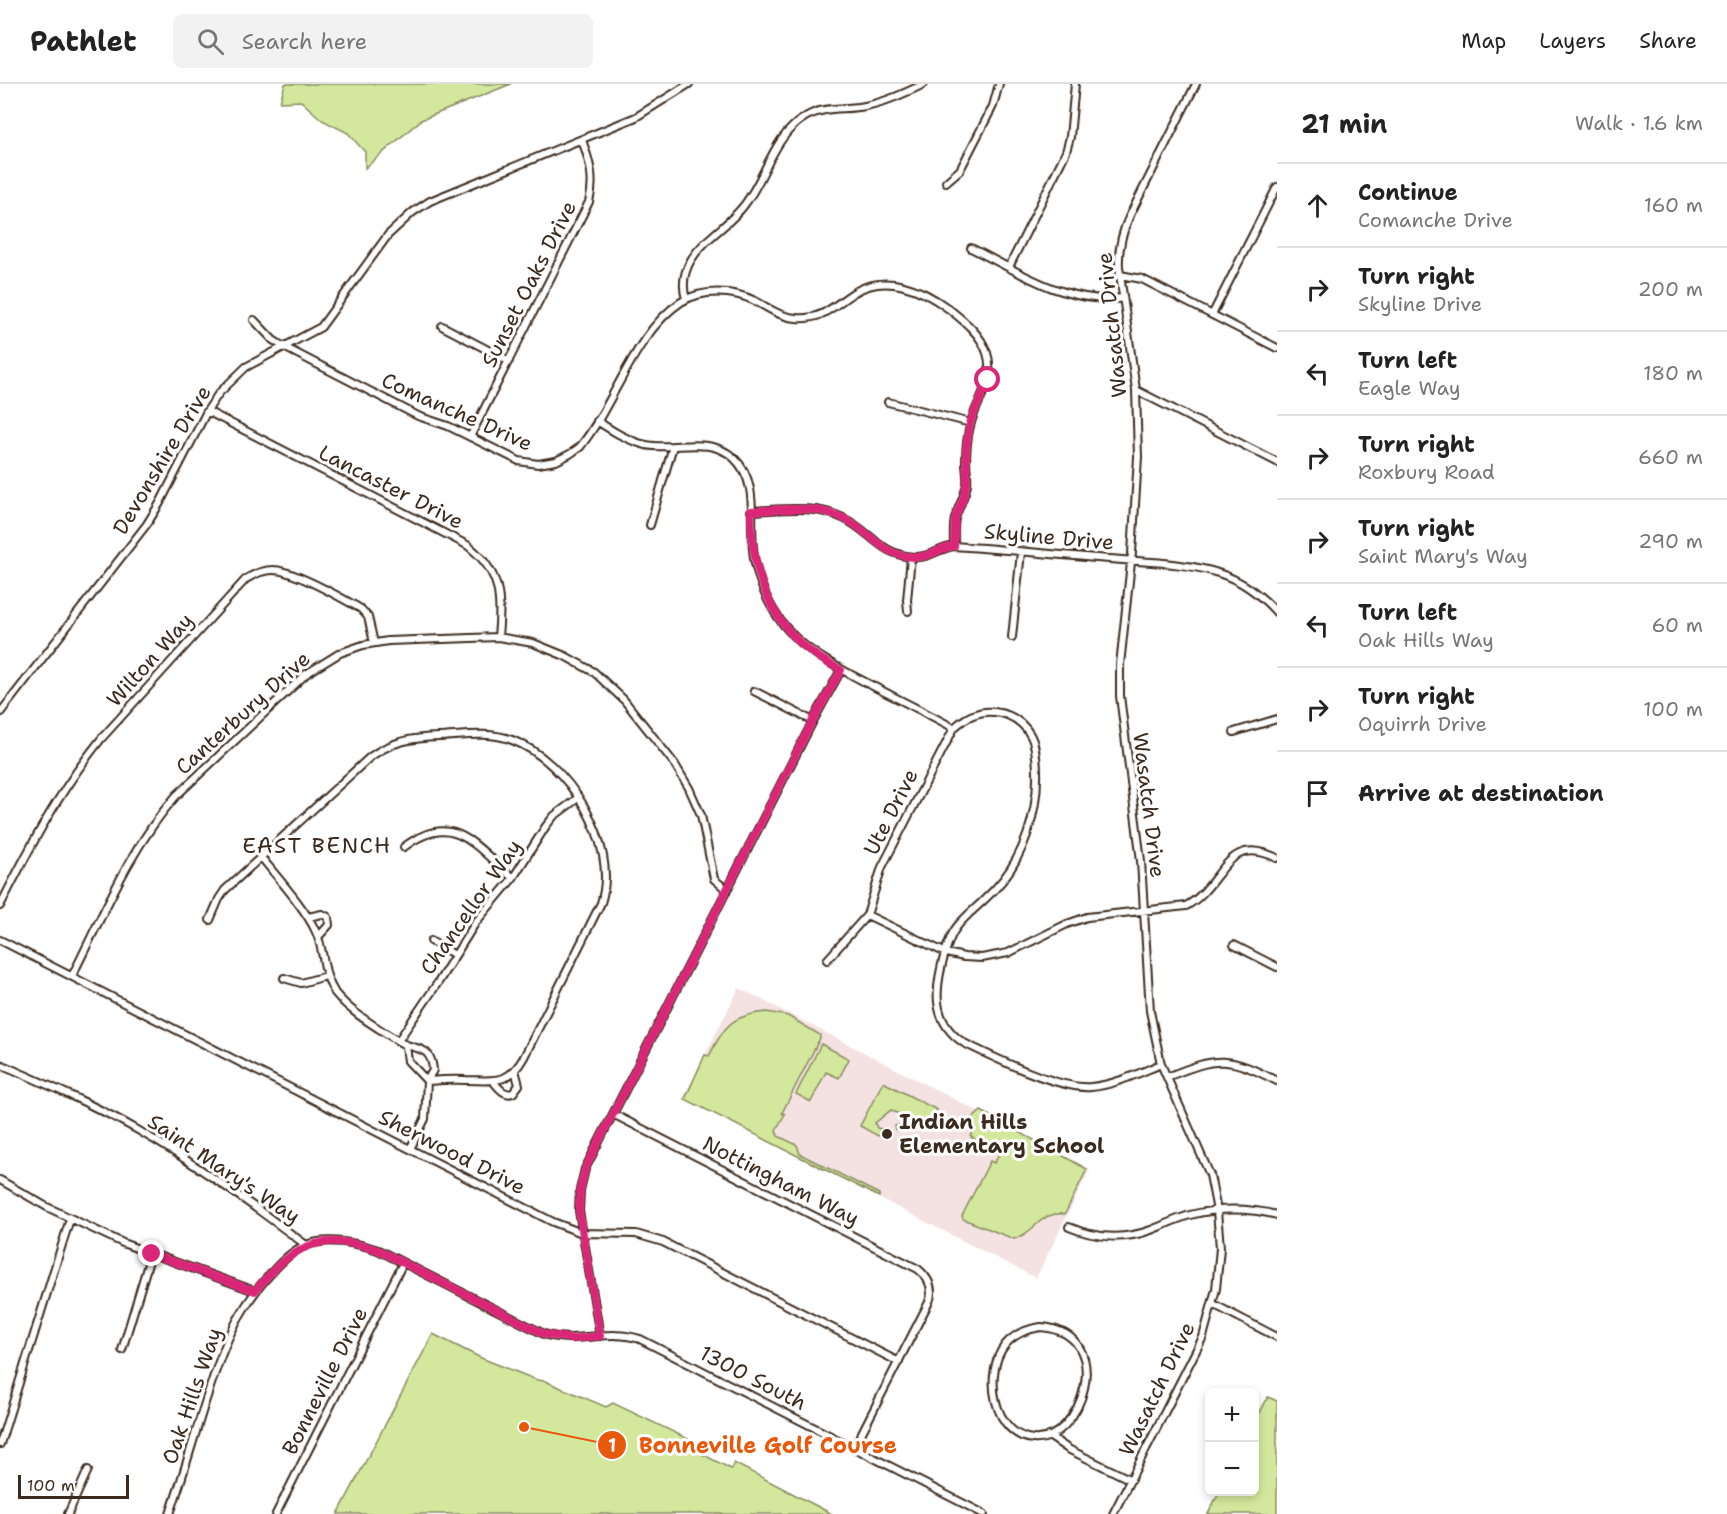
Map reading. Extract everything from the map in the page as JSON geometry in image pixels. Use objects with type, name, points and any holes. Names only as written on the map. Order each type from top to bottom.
[{"type":"street","name":"Devonshire Drive","points":[[0,713],[147,524],[207,411],[226,385],[246,368],[321,327],[388,235],[413,212],[439,198],[636,117],[689,84]]},
{"type":"street","points":[[686,299],[683,283],[693,257],[744,206],[779,141],[792,126],[820,111],[873,105],[890,100],[924,84]]},
{"type":"street","points":[[946,182],[956,176],[960,170],[993,106],[999,84]]},
{"type":"street","points":[[1009,267],[1066,152],[1076,84]]},
{"type":"street","name":"Wasatch Drive","points":[[1113,1514],[1206,1330],[1218,1276],[1220,1248],[1212,1183],[1204,1159],[1161,1064],[1150,1011],[1145,910],[1136,812],[1122,724],[1120,696],[1120,665],[1138,471],[1136,390],[1120,276],[1119,250],[1126,224],[1196,84]]},
{"type":"street","name":"Sunset Oaks Drive","points":[[470,437],[589,202],[592,187],[591,169],[582,140]]},
{"type":"street","points":[[1212,315],[1277,187]]},
{"type":"street","points":[[970,248],[1050,288],[1095,299],[1123,298]]},
{"type":"street","points":[[1120,276],[1142,279],[1277,348]]},
{"type":"street","name":"Comanche Drive","points":[[254,320],[273,340],[284,347],[417,416],[448,426],[519,461],[538,464],[564,458],[576,451],[597,421],[642,344],[668,313],[686,299],[709,293],[733,294],[753,300],[776,313],[806,318],[829,311],[854,292],[870,286],[893,284],[911,287],[933,298],[961,318],[980,338],[986,349],[990,369],[988,380],[970,423],[966,449],[967,481],[955,518],[954,546]]},
{"type":"street","points":[[442,326],[509,361]]},
{"type":"street","points":[[1136,390],[1277,462]]},
{"type":"street","points":[[888,402],[970,423]]},
{"type":"street","name":"Lancaster Drive","points":[[207,411],[467,545],[488,565],[495,580],[500,603],[498,637]]},
{"type":"street","points":[[597,421],[635,442],[651,446],[715,447],[734,458],[747,478],[752,540],[761,586],[787,629],[817,657],[954,728],[967,717],[982,712],[998,712],[1014,718],[1024,726],[1033,740],[1036,751],[1037,781],[1032,818],[1017,859],[994,890],[965,916],[956,928],[939,973],[938,1006],[949,1030],[964,1043],[1051,1081],[1071,1086],[1090,1087],[1106,1084],[1161,1064]]},
{"type":"street","points":[[650,525],[673,446]]},
{"type":"street","name":"Skyline Drive","points":[[751,511],[806,510],[833,514],[856,525],[885,550],[911,557],[928,556],[954,546],[1131,561],[1216,572],[1247,586],[1276,612]]},
{"type":"street","points":[[1012,637],[1021,552]]},
{"type":"street","points":[[908,611],[911,557]]},
{"type":"street","name":"Wilton Way","points":[[0,906],[52,808],[83,761],[246,579],[272,570],[297,576],[365,612],[370,622],[374,643]]},
{"type":"street","name":"Canterbury Drive","points":[[72,976],[140,845],[176,796],[311,670],[340,653],[374,643],[498,637],[533,644],[566,656],[594,672],[624,700],[674,763],[701,815],[714,879],[727,890]]},
{"type":"street","points":[[600,1336],[582,1233],[579,1204],[583,1176],[813,720],[841,670]]},
{"type":"street","points":[[754,691],[813,720]]},
{"type":"street","points":[[1234,732],[1277,719]]},
{"type":"street","name":"Ute Drive","points":[[867,915],[882,867],[954,728]]},
{"type":"street","points":[[210,920],[222,894],[370,757],[388,745],[404,740],[478,735],[511,739],[530,748],[564,778],[592,822],[598,837],[605,871],[604,895],[524,1057],[515,1070],[494,1082],[453,1080],[427,1082]]},
{"type":"street","name":"Chancellor Way","points":[[398,1041],[476,922],[513,878],[550,821],[578,798]]},
{"type":"street","points":[[404,847],[414,839],[432,831],[453,831],[470,840],[513,878]]},
{"type":"street","points":[[827,960],[867,915],[946,953],[964,957],[992,957],[1017,950],[1078,920],[1145,910],[1179,908],[1192,903],[1231,859],[1243,851],[1258,850],[1277,858]]},
{"type":"street","points":[[261,857],[308,917],[318,937],[326,976],[336,994],[398,1041],[406,1046],[421,1048],[430,1058],[433,1070],[427,1082],[425,1119],[410,1149]]},
{"type":"street","points":[[308,917],[322,914],[328,917],[329,925],[318,937]]},
{"type":"street","name":"Sherwood Drive","points":[[0,940],[553,1222],[582,1233],[636,1234],[663,1242],[899,1362]]},
{"type":"street","points":[[431,941],[455,956]]},
{"type":"street","points":[[1234,945],[1277,967]]},
{"type":"street","points":[[284,978],[306,982],[326,976]]},
{"type":"street","points":[[406,1046],[408,1061],[427,1082]]},
{"type":"street","points":[[1167,1077],[1201,1063],[1225,1061],[1242,1064],[1277,1081]]},
{"type":"street","name":"Saint Mary's Way","points":[[0,1064],[72,1095],[136,1129],[218,1182],[306,1245],[356,1244],[378,1250],[544,1334],[572,1339],[600,1336]]},
{"type":"street","points":[[494,1082],[502,1092],[513,1093],[519,1085],[515,1070]]},
{"type":"street","name":"Nottingham Way","points":[[613,1114],[918,1269],[929,1282],[930,1298],[899,1362]]},
{"type":"street","points":[[0,1181],[70,1219],[152,1254],[255,1291]]},
{"type":"street","points":[[1070,1227],[1097,1235],[1127,1236],[1188,1216],[1217,1211],[1251,1210],[1277,1215]]},
{"type":"street","points":[[0,1444],[70,1219]]},
{"type":"street","name":"Oak Hills Way","points":[[170,1514],[222,1349],[233,1326],[255,1291],[285,1259],[306,1245]]},
{"type":"street","points":[[122,1350],[152,1254]]},
{"type":"street","name":"Bonneville Drive","points":[[276,1514],[403,1263]]},
{"type":"street","points":[[1213,1304],[1277,1337]]},
{"type":"street","points":[[1049,1436],[1063,1425],[1076,1408],[1083,1393],[1086,1368],[1082,1352],[1071,1338],[1057,1330],[1041,1327],[1023,1331],[1005,1345],[996,1365],[994,1391],[1002,1417],[1010,1429],[1021,1436],[1033,1439],[1049,1436],[1068,1449],[1131,1480]]},
{"type":"street","name":"1300 South","points":[[600,1336],[626,1335],[647,1343],[984,1514]]},
{"type":"street","points":[[854,1448],[899,1362]]},
{"type":"street","points":[[68,1514],[88,1470]]},
{"type":"shaded area","name":"Indian Hills Elementary School","points":[[739,988],[1090,1169],[1036,1278],[683,1098]]},
{"type":"green space","points":[[285,84],[511,84],[421,120],[365,168],[365,152],[348,133],[322,120],[301,101],[280,102]]},
{"type":"green space","points":[[767,1012],[788,1016],[820,1035],[782,1113],[785,1114],[776,1130],[778,1136],[797,1145],[800,1154],[879,1194],[879,1197],[685,1099],[705,1055],[709,1056],[725,1029],[737,1019]]},
{"type":"green space","points":[[821,1044],[849,1059],[839,1078],[826,1072],[811,1102],[796,1094]]},
{"type":"green space","points":[[883,1082],[937,1110],[931,1118],[896,1130],[895,1126],[906,1123],[907,1118],[891,1110],[875,1123],[877,1128],[885,1130],[886,1133],[878,1136],[860,1126]]},
{"type":"green space","points":[[981,1111],[1087,1169],[1065,1214],[1049,1216],[1028,1232],[1014,1239],[963,1219],[962,1216],[990,1161],[994,1163],[999,1154],[971,1137],[974,1128],[972,1119]]},
{"type":"green space","points":[[433,1334],[481,1358],[545,1381],[606,1407],[613,1403],[705,1447],[702,1454],[731,1469],[734,1463],[832,1514],[338,1514]]},
{"type":"green space","points":[[1268,1397],[1277,1401],[1277,1514],[1208,1514],[1217,1496],[1259,1496],[1259,1414]]},
{"type":"place","name":"Indian Hills Elementary School","points":[[887,1134]]},
{"type":"place","name":"Bonneville Golf Course","points":[[524,1427]]},
{"type":"district","name":"EAST BENCH","points":[[317,845]]},
{"type":"route","points":[[152,1254],[255,1291],[277,1266],[306,1245],[356,1244],[378,1250],[544,1334],[572,1339],[600,1336],[579,1211],[580,1190],[585,1169],[813,720],[841,670],[817,657],[796,639],[772,607],[761,586],[755,563],[751,511],[824,511],[856,525],[879,546],[898,555],[923,557],[954,546],[955,518],[967,481],[966,449],[970,423],[988,380]]}]
